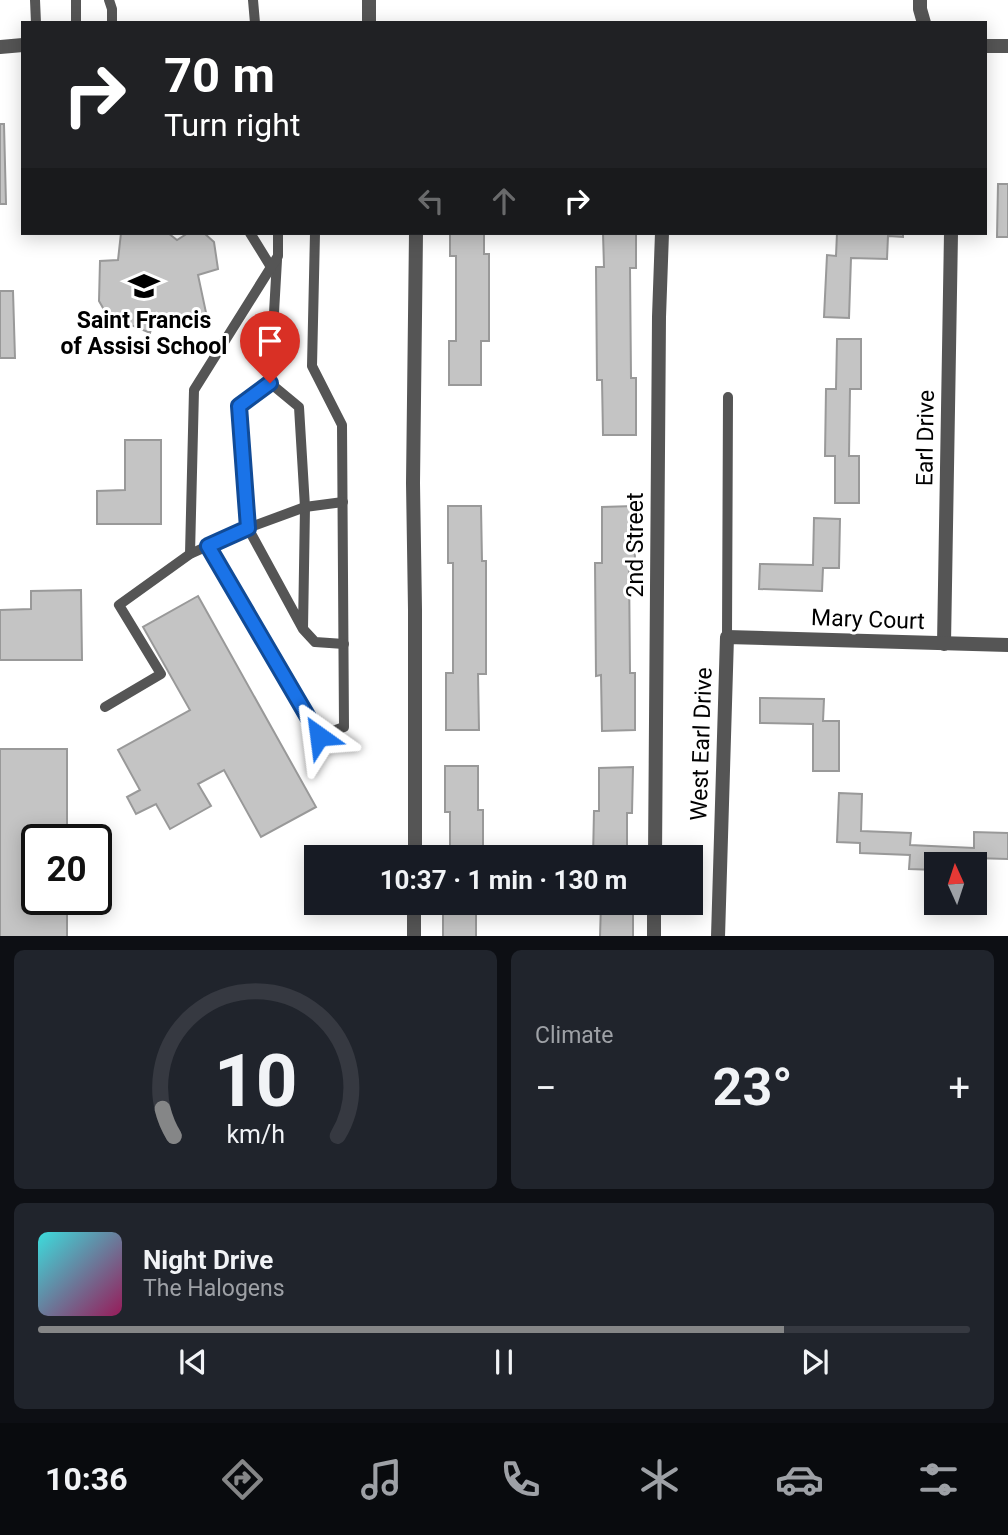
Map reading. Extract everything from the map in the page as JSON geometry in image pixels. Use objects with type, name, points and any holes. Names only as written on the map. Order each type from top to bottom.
[{"type":"street","points":[[369,0],[369,21]]},
{"type":"street","points":[[920,0],[923,21]]},
{"type":"street","points":[[0,47],[21,45]]},
{"type":"street","points":[[987,46],[1008,46]]},
{"type":"street","points":[[415,845],[413,483],[416,235]]},
{"type":"street","name":"2nd Street","points":[[655,845],[662,235]]},
{"type":"street","name":"Earl Drive","points":[[944,644],[951,235]]},
{"type":"street","name":"Mary Court","points":[[727,637],[1008,645]]},
{"type":"street","name":"West Earl Drive","points":[[718,936],[727,637]]},
{"type":"street","points":[[414,915],[414,936]]},
{"type":"street","points":[[654,915],[654,936]]},
{"type":"lane","points":[[35,0],[36,21]]},
{"type":"lane","points":[[76,0],[76,21]]},
{"type":"lane","points":[[109,0],[112,21]]},
{"type":"lane","points":[[253,0],[255,21]]},
{"type":"lane","points":[[251,235],[271,267]]},
{"type":"lane","points":[[278,235],[270,383],[239,406],[248,528],[303,629],[315,642],[344,644]]},
{"type":"lane","points":[[208,546],[319,736],[344,727],[342,425],[312,366],[315,235]]},
{"type":"lane","points":[[190,554],[194,390],[278,256]]},
{"type":"lane","points":[[270,383],[299,407],[305,507],[303,629]]},
{"type":"lane","points":[[727,637],[728,397]]},
{"type":"lane","points":[[105,707],[161,674],[119,605],[190,554],[248,528],[305,507],[342,502]]},
{"type":"building","points":[[0,124],[4,124],[6,204],[0,204]]},
{"type":"building","points":[[998,184],[1008,184],[1008,237],[997,237]]},
{"type":"building","points":[[121,235],[171,235],[177,240],[185,235],[206,235],[214,242],[218,269],[198,275],[208,322],[197,329],[155,313],[150,333],[107,315],[99,301],[100,261],[118,260]]},
{"type":"building","points":[[450,235],[484,235],[484,254],[489,254],[489,341],[481,341],[481,385],[449,385],[449,341],[456,341],[456,256],[450,256]]},
{"type":"building","points":[[603,235],[636,235],[636,268],[630,268],[631,378],[636,378],[636,435],[603,435],[602,380],[597,380],[596,267],[604,267]]},
{"type":"building","points":[[837,235],[903,235],[888,236],[887,259],[851,258],[849,318],[824,317],[827,255],[836,256]]},
{"type":"building","points":[[0,291],[13,291],[15,358],[0,358]]},
{"type":"building","points":[[837,339],[861,339],[861,389],[850,389],[849,456],[859,456],[859,503],[835,503],[835,456],[825,456],[826,389],[836,389]]},
{"type":"building","points":[[125,440],[161,440],[161,524],[97,524],[97,491],[125,490]]},
{"type":"building","points":[[448,506],[481,506],[482,561],[486,561],[486,674],[478,674],[479,730],[446,730],[446,673],[453,673],[453,563],[448,563]]},
{"type":"building","points":[[634,506],[635,563],[629,563],[630,673],[635,673],[635,730],[602,731],[601,675],[596,676],[595,563],[602,563],[602,507]]},
{"type":"building","points":[[814,518],[840,519],[839,568],[823,568],[822,591],[759,589],[760,564],[813,565]]},
{"type":"building","points":[[81,590],[82,660],[0,660],[0,610],[31,609],[31,591]]},
{"type":"building","points":[[198,596],[316,807],[261,837],[224,770],[198,784],[211,806],[170,829],[156,804],[136,814],[127,797],[140,790],[118,750],[190,710],[143,627]]},
{"type":"building","points":[[760,698],[824,699],[823,721],[839,721],[839,771],[813,771],[813,724],[760,723]]},
{"type":"building","points":[[0,749],[67,749],[67,824],[21,824],[21,915],[67,915],[67,936],[0,936]]},
{"type":"building","points":[[445,766],[478,766],[478,810],[483,810],[483,845],[450,845],[450,812],[445,812]]},
{"type":"building","points":[[633,767],[632,813],[627,813],[627,845],[593,845],[594,811],[599,811],[599,768]]},
{"type":"building","points":[[839,793],[862,794],[861,831],[911,833],[910,845],[974,848],[974,832],[1008,833],[1008,859],[987,858],[987,852],[924,852],[924,870],[909,869],[910,855],[860,853],[860,843],[837,842]]},
{"type":"building","points":[[443,915],[476,915],[476,936],[443,936]]},
{"type":"building","points":[[601,915],[633,915],[633,936],[600,936]]},
{"type":"place","name":"Saint Francis of Assisi School","points":[[144,286]]},
{"type":"route","points":[[270,383],[239,406],[248,528],[208,546],[319,736]]}]
